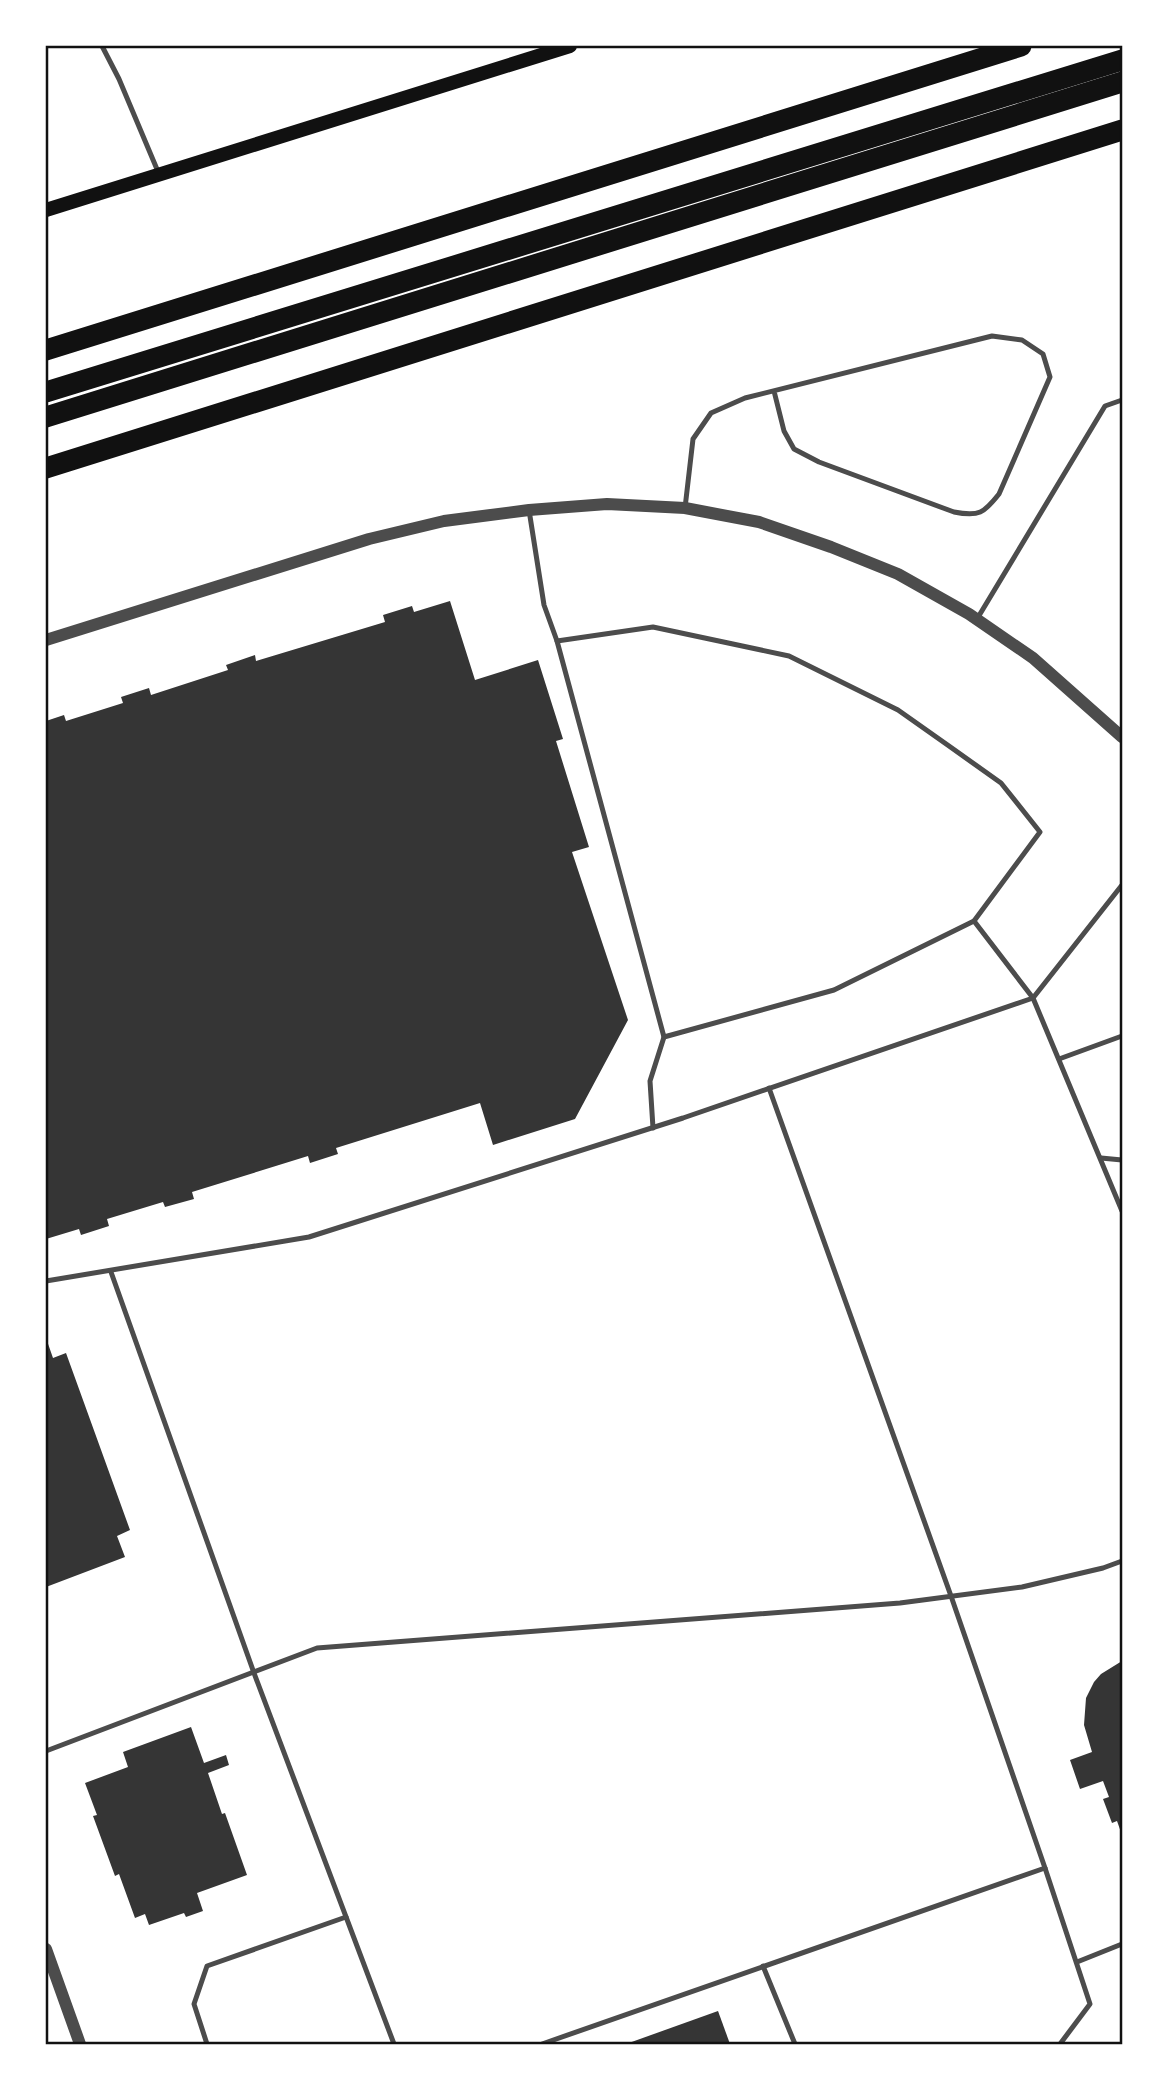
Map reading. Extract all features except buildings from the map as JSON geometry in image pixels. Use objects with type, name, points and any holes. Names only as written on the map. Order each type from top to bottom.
[{"type":"highway","points":[[46,350],[1021,46]]},
{"type":"highway","points":[[46,392],[1122,60]]},
{"type":"highway","points":[[46,416],[1122,82]]},
{"type":"highway","points":[[46,468],[1122,130]]},
{"type":"main road","points":[[46,210],[570,46]]},
{"type":"street","points":[[46,640],[369,539],[444,521],[529,510],[607,505],[684,508],[759,522],[898,574],[978,620],[1033,658],[1122,737]]},
{"type":"street","points":[[46,1949],[80,2045]]},
{"type":"lane","points":[[102,46],[119,79],[159,174]]},
{"type":"lane","points":[[684,508],[692,439],[711,413],[745,398],[992,335],[1022,340],[1043,354],[1050,377],[999,494],[986,510],[970,515],[954,512],[819,462],[794,449],[784,431],[774,391]]},
{"type":"lane","points":[[978,620],[1105,407],[1122,400]]},
{"type":"lane","points":[[529,510],[544,605],[557,640],[664,1037],[650,1081],[653,1128]]},
{"type":"lane","points":[[557,640],[653,627],[789,656],[898,710],[1001,783],[1040,832],[974,921],[834,990],[664,1037]]},
{"type":"lane","points":[[46,1282],[309,1237],[653,1128],[1033,998],[1122,886]]},
{"type":"lane","points":[[974,921],[1033,998],[1122,1211]]},
{"type":"lane","points":[[1059,1059],[1122,1036]]},
{"type":"lane","points":[[769,1088],[951,1596],[1090,2004],[1060,2045]]},
{"type":"lane","points":[[1101,1158],[1122,1160]]},
{"type":"lane","points":[[111,1272],[254,1673],[394,2045]]},
{"type":"lane","points":[[46,1751],[317,1648],[887,1604],[1022,1587],[1122,1561]]},
{"type":"lane","points":[[542,2045],[1045,1867]]},
{"type":"lane","points":[[207,2045],[194,2004],[207,1966],[346,1917]]},
{"type":"lane","points":[[1077,1962],[1122,1944]]},
{"type":"lane","points":[[763,1966],[795,2045]]}]
